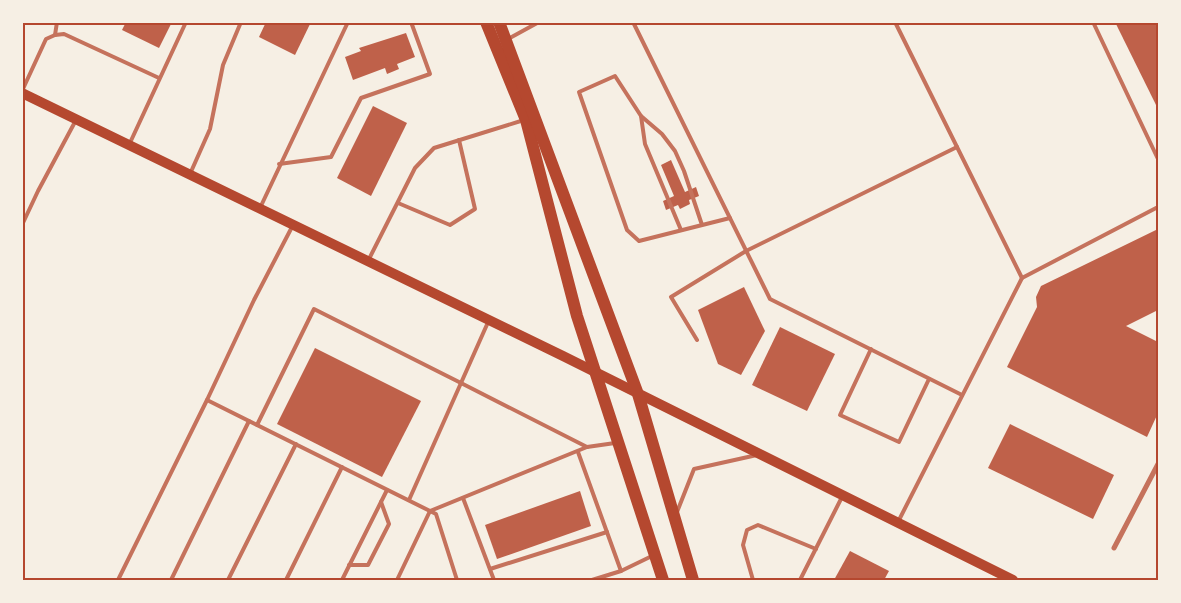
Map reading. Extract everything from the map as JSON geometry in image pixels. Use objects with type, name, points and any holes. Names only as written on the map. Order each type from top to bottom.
[{"type":"main road","points":[[486,22],[526,120],[577,316],[663,580]]},
{"type":"main road","points":[[499,22],[638,394],[693,580]]},
{"type":"main road","points":[[22,92],[489,320],[1014,580]]},
{"type":"street","points":[[1114,548],[1158,464]]},
{"type":"lane","points":[[55,35],[57,22]]},
{"type":"lane","points":[[129,145],[186,22]]},
{"type":"lane","points":[[190,174],[210,129],[222,65],[241,22]]},
{"type":"lane","points":[[260,208],[348,22]]},
{"type":"lane","points":[[280,164],[331,157],[361,98],[430,74],[411,22]]},
{"type":"lane","points":[[506,40],[539,22]]},
{"type":"lane","points":[[633,22],[770,299],[962,395]]},
{"type":"lane","points":[[895,22],[1022,278]]},
{"type":"lane","points":[[1093,22],[1158,159]]},
{"type":"lane","points":[[22,92],[46,39],[64,34],[159,78]]},
{"type":"lane","points":[[702,225],[684,171],[674,151],[662,134],[641,116],[615,76],[579,92],[627,230],[639,241],[730,218]]},
{"type":"lane","points":[[641,116],[645,144],[681,230]]},
{"type":"lane","points":[[22,225],[38,190],[77,119]]},
{"type":"lane","points":[[368,261],[415,168],[434,148],[526,120]]},
{"type":"lane","points":[[398,203],[450,225],[475,209],[460,140]]},
{"type":"lane","points":[[696,340],[670,297],[746,251],[957,147]]},
{"type":"lane","points":[[898,522],[1022,278],[1158,207]]},
{"type":"lane","points":[[118,580],[293,224]]},
{"type":"lane","points":[[258,425],[314,309],[587,447]]},
{"type":"lane","points":[[409,500],[489,320]]},
{"type":"lane","points":[[871,349],[840,415],[899,442],[929,379]]},
{"type":"lane","points":[[207,400],[436,514],[456,580]]},
{"type":"lane","points":[[171,580],[249,421]]},
{"type":"lane","points":[[397,580],[430,511],[587,447],[619,442]]},
{"type":"lane","points":[[228,580],[296,444]]},
{"type":"lane","points":[[578,452],[621,571]]},
{"type":"lane","points":[[675,517],[694,469],[761,454]]},
{"type":"lane","points":[[286,580],[342,467]]},
{"type":"lane","points":[[342,580],[387,490]]},
{"type":"lane","points":[[800,580],[843,495]]},
{"type":"lane","points":[[462,498],[494,580]]},
{"type":"lane","points":[[350,565],[368,565],[389,524],[381,501]]},
{"type":"lane","points":[[753,580],[743,545],[747,530],[758,524],[816,549]]},
{"type":"lane","points":[[490,569],[607,532]]},
{"type":"lane","points":[[592,580],[621,571],[654,555]]},
{"type":"building","points":[[126,22],[172,22],[159,48],[122,30]]},
{"type":"building","points":[[266,22],[311,22],[295,55],[259,37]]},
{"type":"building","points":[[1115,22],[1158,22],[1158,109]]},
{"type":"building","points":[[406,33],[415,57],[397,64],[399,69],[387,74],[385,68],[353,80],[345,57],[361,51],[359,48]]},
{"type":"building","points":[[373,106],[407,123],[371,196],[337,178]]},
{"type":"building","points":[[671,160],[685,192],[696,187],[699,196],[689,200],[690,204],[680,209],[678,205],[666,210],[663,201],[674,196],[661,165]]},
{"type":"building","points":[[1158,229],[1158,310],[1126,326],[1158,342],[1158,413],[1147,437],[1007,367],[1037,307],[1036,297],[1041,286]]},
{"type":"building","points":[[744,287],[765,331],[741,375],[718,364],[698,310]]},
{"type":"building","points":[[780,327],[835,354],[807,411],[752,385]]},
{"type":"building","points":[[315,348],[421,401],[382,477],[277,424]]},
{"type":"building","points":[[1010,424],[1114,475],[1093,519],[988,468]]},
{"type":"building","points":[[580,491],[591,526],[497,559],[485,525]]},
{"type":"building","points":[[850,551],[889,571],[884,580],[834,580]]}]
